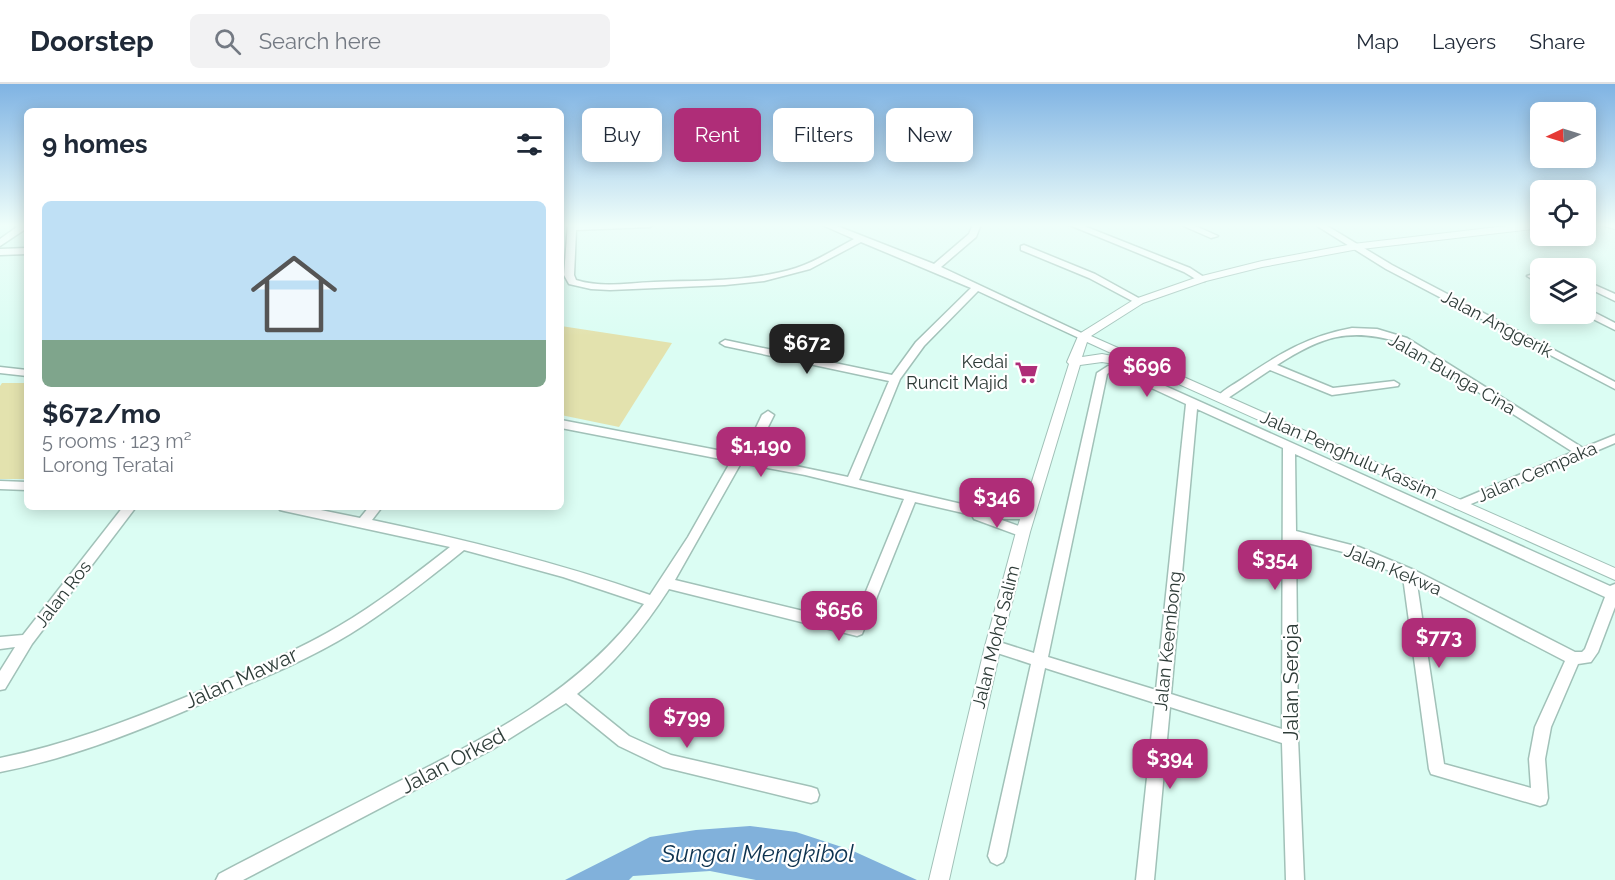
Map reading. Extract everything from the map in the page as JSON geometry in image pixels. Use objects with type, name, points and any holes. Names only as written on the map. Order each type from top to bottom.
[{"type":"street","points":[[570,261],[569,275],[572,282],[596,287],[693,283],[772,276],[797,271],[821,261]]},
{"type":"street","points":[[917,261],[1083,336],[1138,301],[1202,279],[1277,261]]},
{"type":"street","points":[[934,268],[942,261]]},
{"type":"street","points":[[1056,261],[1092,276],[1138,301]]},
{"type":"street","points":[[1165,261],[1202,279]]},
{"type":"street","name":"Jalan Anggerik","points":[[1380,261],[1615,386]]},
{"type":"street","points":[[852,482],[895,379],[920,344],[977,288]]},
{"type":"street","points":[[1596,289],[1615,298]]},
{"type":"street","points":[[1596,317],[1615,327]]},
{"type":"street","name":"Jalan Bunga Cina","points":[[1221,398],[1325,335],[1350,330],[1377,331],[1403,340],[1583,453]]},
{"type":"street","name":"Jalan Mohd Salim","points":[[941,871],[993,646],[1023,532],[1073,362],[1083,336]]},
{"type":"street","name":"Jalan Penghulu Kassim","points":[[1083,336],[1615,574]]},
{"type":"street","points":[[725,343],[895,379]]},
{"type":"street","points":[[1073,362],[1102,358],[1150,366]]},
{"type":"street","points":[[1271,366],[1332,392],[1394,384]]},
{"type":"street","points":[[0,369],[24,373]]},
{"type":"street","name":"Jalan Penghulu Kassim","points":[[1040,660],[1102,373],[1108,369],[1119,369],[1614,591]]},
{"type":"street","points":[[1192,403],[1203,390]]},
{"type":"street","name":"Jalan Keembong","points":[[1145,880],[1192,403]]},
{"type":"street","name":"Jalan Orked","points":[[225,880],[507,732],[566,694],[600,665],[667,583],[768,415]]},
{"type":"street","points":[[564,425],[852,482],[966,510],[1028,514]]},
{"type":"street","name":"Jalan Cempaka","points":[[1459,505],[1615,439]]},
{"type":"street","name":"Jalan Seroja","points":[[1289,447],[1290,738],[1295,880]]},
{"type":"street","points":[[0,485],[24,486]]},
{"type":"street","points":[[667,583],[857,630],[911,497]]},
{"type":"street","name":"Jalan Ros","points":[[0,684],[27,640],[128,510]]},
{"type":"street","points":[[299,510],[460,546],[601,582],[653,602]]},
{"type":"street","points":[[363,523],[374,510]]},
{"type":"street","points":[[966,510],[1023,532]]},
{"type":"street","name":"Jalan Kekwa","points":[[1290,534],[1353,550],[1409,574],[1573,658]]},
{"type":"street","name":"Jalan Mawar","points":[[0,765],[25,761],[104,737],[247,678],[307,650],[403,592],[460,546]]},
{"type":"street","points":[[1409,574],[1437,769],[1540,798],[1537,759],[1543,726],[1573,658],[1586,658],[1592,652],[1614,591]]},
{"type":"street","points":[[0,643],[27,640]]},
{"type":"street","points":[[993,646],[1290,738]]},
{"type":"street","points":[[998,856],[1040,660]]},
{"type":"street","points":[[566,694],[624,741],[669,762],[811,795]]},
{"type":"green space","points":[[564,326],[672,343],[619,427],[564,416]]},
{"type":"green space","points":[[2,383],[24,383],[24,479],[0,479],[0,386]]},
{"type":"water","name":"Sungai Mengkibol","points":[[750,826],[796,832],[851,850],[917,880],[756,880],[710,871],[633,876],[629,880],[565,880],[650,837],[696,830]]},
{"type":"place","name":"Kedai Runcit Majid","points":[[1026,372]]}]
